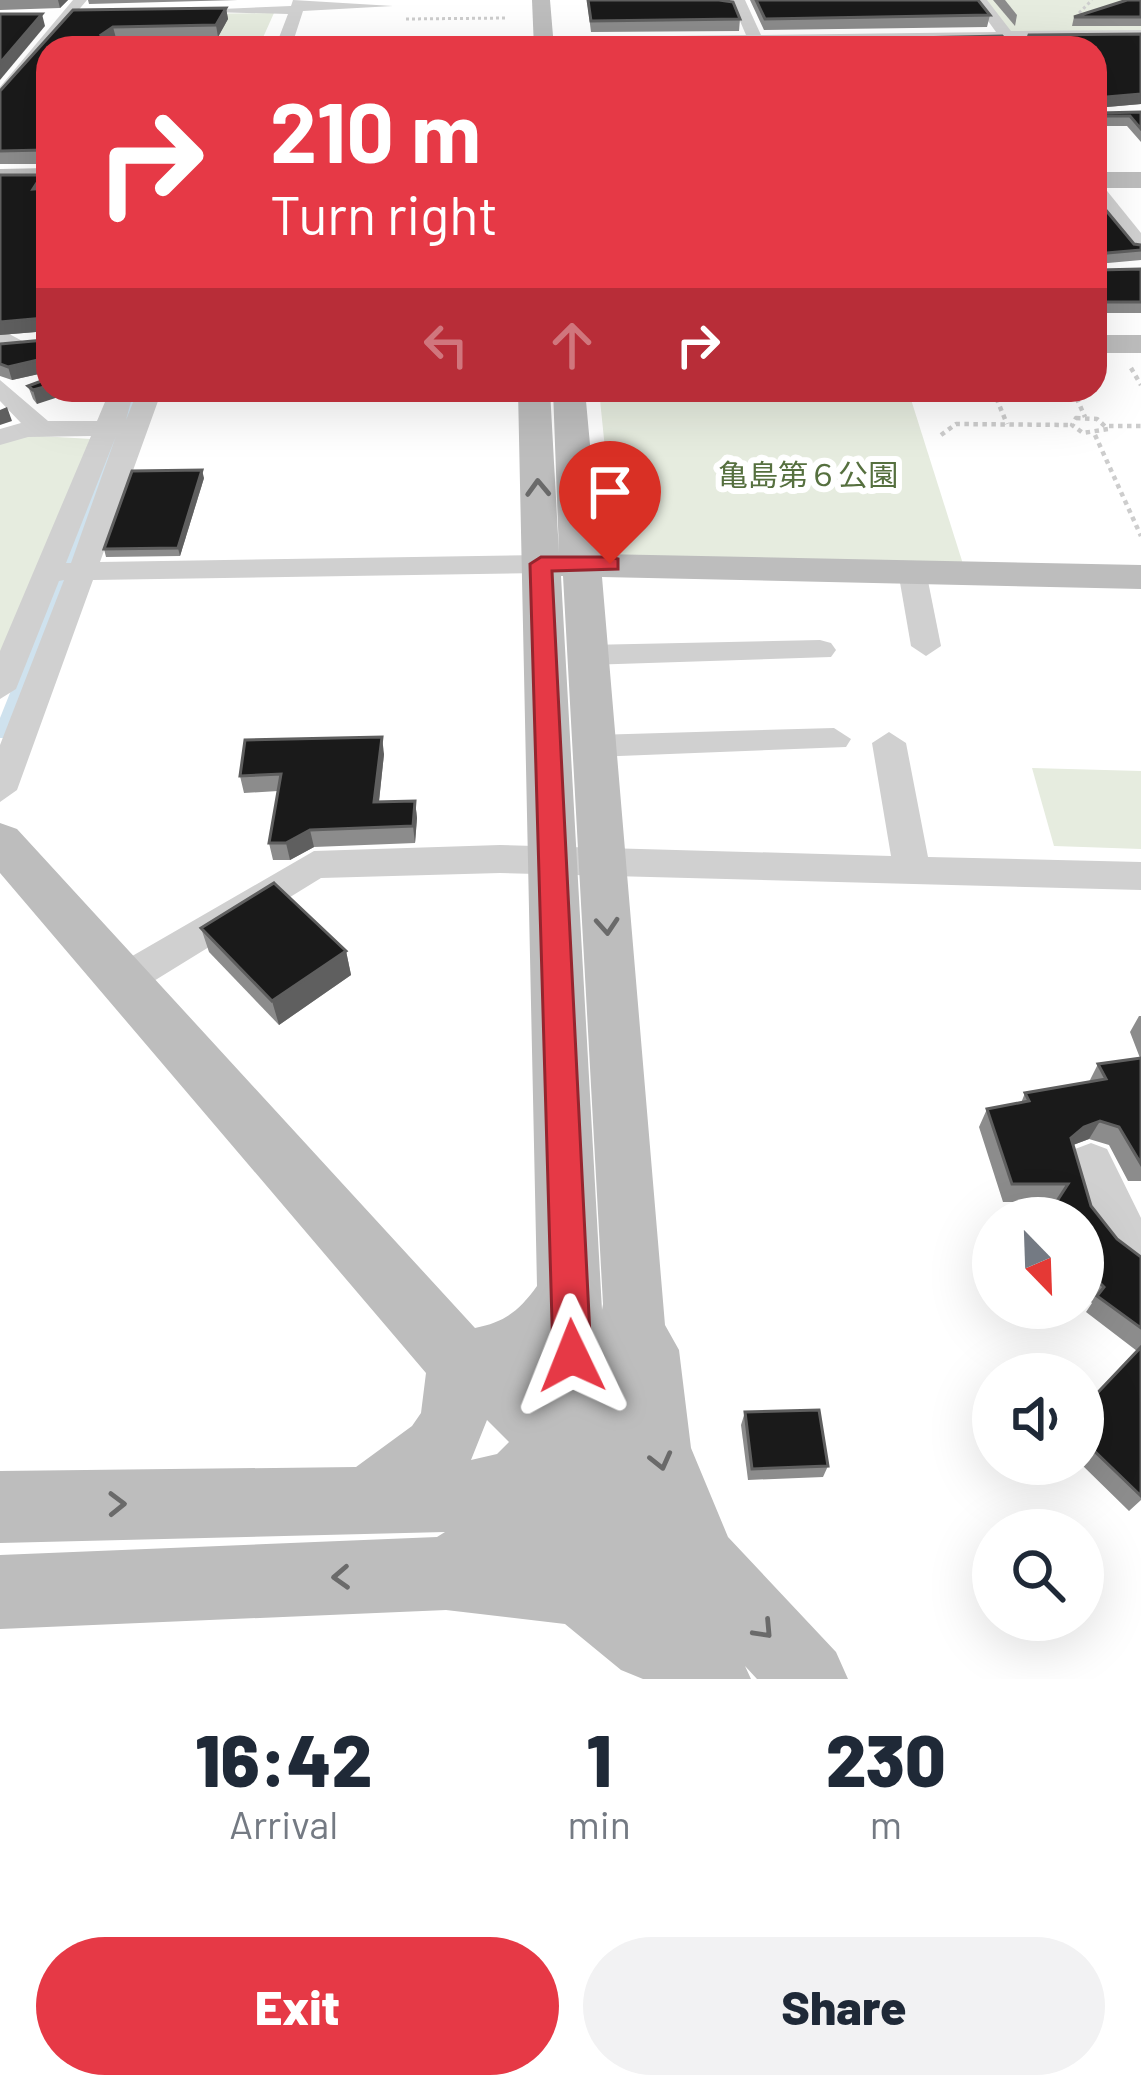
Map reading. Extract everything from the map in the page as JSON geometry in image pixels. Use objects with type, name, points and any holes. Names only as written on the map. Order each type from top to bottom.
[{"type":"street","points":[[522,0],[532,36]]},
{"type":"street","points":[[536,36],[541,0]]},
{"type":"street","points":[[964,0],[998,36]]},
{"type":"street","points":[[980,0],[1000,36]]},
{"type":"street","points":[[716,5],[739,3],[753,36]]},
{"type":"street","points":[[158,12],[386,6]]},
{"type":"street","points":[[272,36],[291,7]]},
{"type":"street","points":[[45,17],[77,10]]},
{"type":"street","points":[[55,36],[77,10]]},
{"type":"street","points":[[792,20],[801,36]]},
{"type":"street","points":[[1095,36],[1141,34]]},
{"type":"street","points":[[20,50],[36,49]]},
{"type":"street","points":[[6,88],[36,57]]},
{"type":"street","points":[[6,88],[36,79]]},
{"type":"street","points":[[1112,179],[1141,167]]},
{"type":"street","points":[[0,176],[36,176]]},
{"type":"street","points":[[1112,179],[1141,216]]},
{"type":"street","points":[[1112,179],[1141,248]]},
{"type":"street","points":[[0,189],[36,189]]},
{"type":"street","points":[[5,342],[36,342]]},
{"type":"street","points":[[1107,348],[1136,356]]},
{"type":"street","points":[[11,384],[40,428]]},
{"type":"street","points":[[122,402],[122,428]]},
{"type":"street","points":[[0,790],[66,572],[122,428],[141,402]]},
{"type":"street","points":[[536,402],[561,564],[578,860],[635,1304],[650,1365],[656,1449],[701,1563]]},
{"type":"street","points":[[568,402],[561,564],[587,655],[594,746],[578,860],[570,1291],[573,1388],[559,1469],[712,1679]]},
{"type":"street","points":[[0,437],[40,428],[122,428]]},
{"type":"street","points":[[66,572],[561,564],[1141,577]]},
{"type":"street","points":[[912,571],[926,646]]},
{"type":"street","points":[[0,689],[66,572]]},
{"type":"street","points":[[587,655],[820,650]]},
{"type":"street","points":[[594,746],[834,739]]},
{"type":"street","points":[[889,743],[912,868]]},
{"type":"street","points":[[0,842],[462,1363],[478,1400],[559,1469],[701,1563],[809,1679]]},
{"type":"street","points":[[122,981],[314,866],[578,860],[1141,876]]},
{"type":"street","points":[[1091,1163],[1114,1222],[1141,1251]]},
{"type":"street","points":[[462,1363],[500,1356],[547,1334],[570,1291]]},
{"type":"street","points":[[446,1573],[559,1469],[624,1395],[635,1304]]},
{"type":"street","points":[[362,1502],[433,1457],[453,1426],[462,1363]]},
{"type":"street","points":[[0,1507],[362,1502],[490,1494],[559,1469]]},
{"type":"street","points":[[0,1592],[446,1573],[581,1589],[614,1607],[657,1652],[702,1679]]},
{"type":"path","points":[[406,19],[508,18]]},
{"type":"path","points":[[1136,356],[1141,385]]},
{"type":"path","points":[[998,402],[1006,424]]},
{"type":"path","points":[[1078,402],[1085,417],[1108,426],[1141,426]]},
{"type":"path","points":[[1072,425],[1085,417]]},
{"type":"path","points":[[941,435],[956,424],[1072,425],[1095,435],[1141,536]]},
{"type":"path","points":[[1095,435],[1108,426]]},
{"type":"green space","points":[[986,0],[1141,0],[1141,33],[1009,32]]},
{"type":"green space","points":[[274,13],[264,36],[61,36],[75,15]]},
{"type":"green space","name":"亀島第６公園","points":[[600,402],[912,402],[963,564],[616,556]]},
{"type":"green space","points":[[22,435],[92,439],[0,653],[0,443]]},
{"type":"green space","points":[[1032,768],[1141,771],[1141,849],[1054,846]]},
{"type":"water","points":[[126,402],[136,402],[6,738],[0,738],[0,718]]},
{"type":"building","points":[[588,0],[719,0],[733,2],[740,19],[591,21]]},
{"type":"building","points":[[756,0],[978,0],[990,15],[765,19]]},
{"type":"building","points":[[1141,0],[1141,17],[1074,17]]},
{"type":"building","points":[[226,8],[216,25],[113,27],[102,36],[50,36],[73,10]]},
{"type":"building","points":[[0,14],[42,14],[0,63]]},
{"type":"building","points":[[1141,34],[1141,94],[1107,97],[1107,36],[1029,35]]},
{"type":"building","points":[[36,51],[36,150],[0,151],[0,91]]},
{"type":"building","points":[[1141,112],[1141,129],[1130,116],[1107,113]]},
{"type":"building","points":[[0,175],[36,175],[36,319],[0,322]]},
{"type":"building","points":[[1107,211],[1134,244],[1141,245],[1141,250],[1107,253]]},
{"type":"building","points":[[1141,269],[1141,302],[1107,302],[1107,270]]},
{"type":"building","points":[[36,341],[36,361],[8,367],[0,364],[0,344]]},
{"type":"building","points":[[202,470],[178,548],[104,549],[132,471]]},
{"type":"building","points":[[382,737],[374,802],[415,801],[413,826],[310,830],[286,843],[269,843],[281,774],[240,776],[245,740]]},
{"type":"building","points":[[274,883],[346,951],[272,1001],[201,928]]},
{"type":"building","points":[[1141,1058],[1141,1164],[1119,1127],[1100,1121],[1071,1138],[1088,1197],[1060,1197],[1068,1184],[1012,1184],[987,1109],[1029,1101],[1025,1093],[1106,1079],[1098,1064]]},
{"type":"building","points":[[1104,1222],[1141,1257],[1141,1328],[1104,1301]]},
{"type":"building","points":[[1141,1347],[1141,1496],[1104,1460],[1104,1386]]},
{"type":"building","points":[[819,1410],[828,1466],[752,1469],[745,1412]]},
{"type":"route","points":[[572,1356],[541,564],[610,564]]}]
